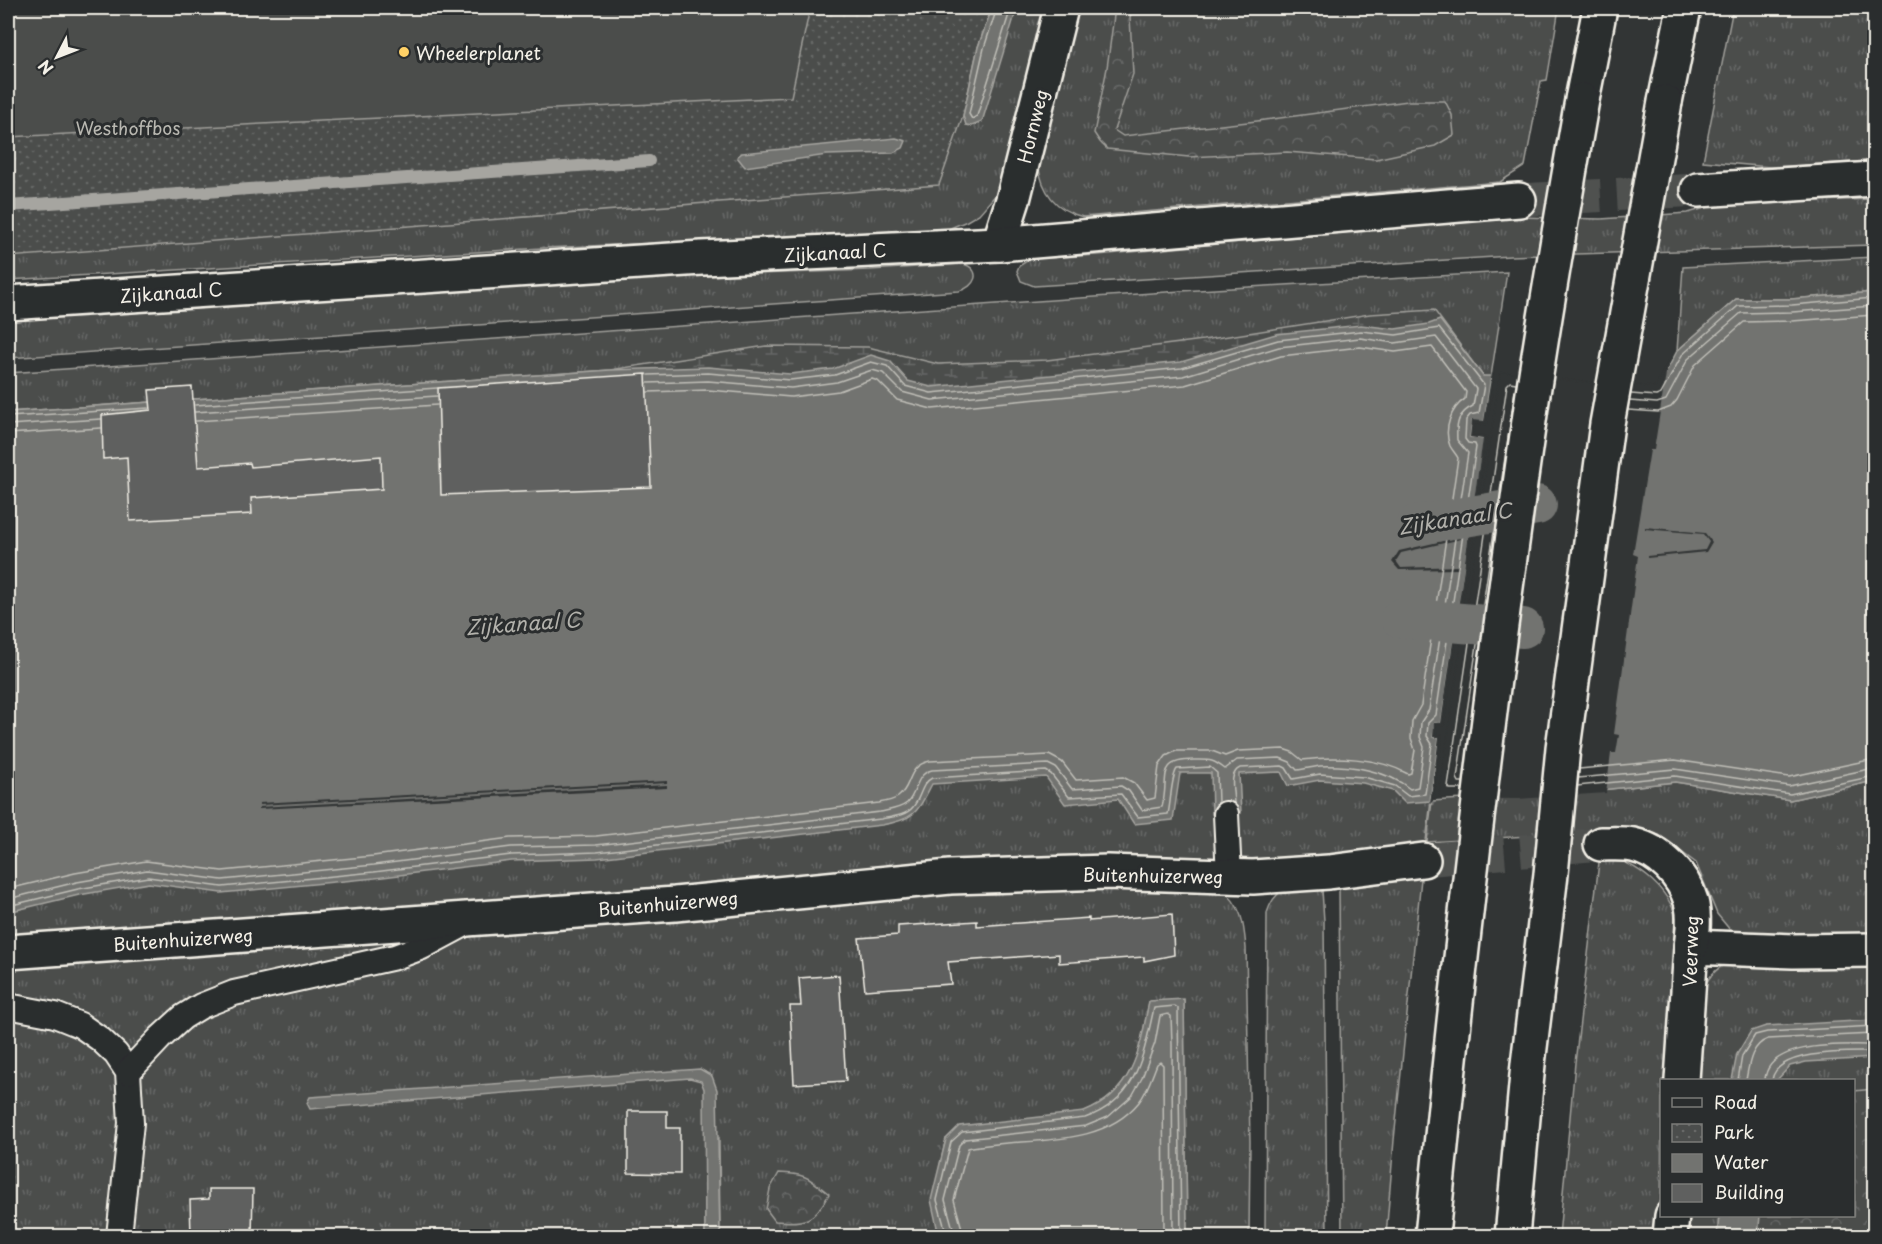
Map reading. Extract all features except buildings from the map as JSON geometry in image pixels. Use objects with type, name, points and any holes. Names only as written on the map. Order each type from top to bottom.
[{"type":"main road","name":"Hornweg","points":[[999,244],[1013,200],[1061,8]]},
{"type":"main road","points":[[1432,1236],[1454,1005],[1531,405],[1582,100],[1600,8]]},
{"type":"main road","points":[[1512,1236],[1528,1064],[1551,874],[1563,748],[1607,424],[1684,8]]},
{"type":"main road","points":[[1698,190],[1875,179]]},
{"type":"main road","name":"Zijkanaal C","points":[[8,303],[702,258],[999,244],[1519,200]]},
{"type":"main road","name":"Veerweg","points":[[1600,844],[1619,843],[1640,847],[1661,858],[1673,869],[1691,901],[1693,916],[1682,1079]]},
{"type":"main road","name":"Buitenhuizerweg","points":[[8,952],[675,904],[950,877],[1108,872],[1229,877],[1329,872],[1423,860]]},
{"type":"main road","points":[[1691,947],[1793,951],[1875,950]]},
{"type":"main road","points":[[1670,1236],[1672,1217]]},
{"type":"lane","points":[[1226,814],[1229,877]]},
{"type":"lane","points":[[128,1072],[183,1017],[201,1006],[234,993],[394,957],[422,947],[476,918]]},
{"type":"lane","points":[[8,1006],[55,1015],[80,1025],[116,1054],[128,1072],[131,1123],[119,1236]]},
{"type":"green space","name":"Westhoffbos","points":[[8,8],[1046,8],[999,191],[979,214],[948,229],[543,248],[8,280]]},
{"type":"green space","name":"Westhoffbos","points":[[8,8],[992,8],[978,47],[963,116],[939,185],[8,257]]},
{"type":"green space","name":"Wheelerplanet","points":[[8,8],[810,8],[791,97],[8,137]]},
{"type":"green space","points":[[1077,8],[1559,8],[1547,80],[1541,81],[1525,166],[1500,182],[1083,217],[1065,210],[1052,198],[1043,183],[1038,164],[1062,57]]},
{"type":"green space","points":[[1115,8],[1134,8],[1130,17],[1133,74],[1114,130],[1123,136],[1408,101],[1445,101],[1452,115],[1454,135],[1435,146],[1376,159],[1287,152],[1189,157],[1107,149],[1094,133],[1107,68]]},
{"type":"green space","points":[[1733,8],[1874,8],[1874,158],[1870,161],[1770,167],[1703,161]]},
{"type":"green space","points":[[1874,199],[1874,245],[1510,256],[1034,286],[1021,281],[1017,271],[1019,266],[1030,259],[1516,217],[1601,219],[1688,213],[1719,204]]},
{"type":"green space","points":[[1874,257],[1874,292],[1791,299],[1736,299],[1677,351],[1683,267]]},
{"type":"green space","points":[[964,264],[973,271],[975,279],[965,289],[959,291],[8,358],[8,315],[525,282],[870,270]]},
{"type":"green space","points":[[1507,272],[1484,422],[1473,420],[1470,437],[1484,439],[1441,724],[1435,723],[1433,737],[1439,737],[1425,849],[1245,862],[1240,856],[1237,813],[1217,815],[1215,862],[8,940],[8,373],[1181,291]]},
{"type":"green space","points":[[1434,310],[1483,376],[963,396],[853,374],[8,412],[610,370],[766,346],[868,347],[938,364],[1047,360],[1203,340],[1370,314]]},
{"type":"green space","points":[[1874,781],[1874,937],[1747,937],[1731,931],[1717,914],[1696,863],[1659,835],[1631,830],[1427,842],[1432,801],[1601,790],[1675,782],[1790,800]]},
{"type":"green space","points":[[1600,854],[1628,864],[1652,881],[1670,904],[1680,933],[1681,955],[1672,1079],[1660,1079],[1661,1236],[1559,1236],[1575,1063]]},
{"type":"green space","points":[[1422,869],[1386,1236],[1342,1236],[1339,885]]},
{"type":"green space","points":[[1320,885],[1324,921],[1327,1236],[1265,1236],[1267,913],[1275,897],[1281,892],[1287,889]]},
{"type":"green space","points":[[1020,887],[1221,889],[1238,908],[1243,923],[1246,948],[1250,1142],[1249,1236],[1187,1236],[1184,1000],[1149,1002],[1138,1053],[1132,1068],[1114,1093],[1101,1104],[1085,1112],[946,1139],[940,1165],[937,1227],[942,1236],[720,1236],[719,1138],[705,1150],[705,1236],[8,1236],[8,962]]},
{"type":"green space","points":[[1734,959],[1874,960],[1874,1236],[1679,1236],[1681,1217],[1855,1217],[1855,1079],[1691,1079],[1704,988],[1709,978]]},
{"type":"green space","points":[[1874,1089],[1874,1236],[1743,1236],[1746,1217],[1855,1217],[1855,1091]]},
{"type":"green space","points":[[779,1173],[795,1174],[806,1178],[829,1194],[819,1210],[802,1221],[775,1221],[766,1209],[770,1189]]},
{"type":"water","points":[[992,8],[1017,8],[982,122],[972,126],[966,125],[963,116],[978,47]]},
{"type":"water","points":[[896,138],[906,141],[903,148],[893,153],[827,155],[745,167],[737,157],[742,153]]},
{"type":"water","points":[[1874,292],[1874,781],[1790,800],[1675,782],[1601,790],[1472,589],[1657,390],[1677,351],[1736,299],[1791,299]]},
{"type":"water","points":[[1440,320],[1483,376],[1491,376],[1484,422],[1472,421],[1470,437],[1484,439],[1441,724],[1435,723],[1433,737],[1439,737],[1430,801],[1405,803],[1393,791],[1363,783],[1320,780],[1288,786],[1281,772],[1239,774],[1241,813],[1212,814],[1211,773],[1180,773],[1173,820],[1134,824],[1118,799],[1065,804],[1046,777],[932,784],[914,813],[902,820],[882,825],[597,858],[512,861],[375,878],[221,893],[149,883],[79,895],[8,912],[8,412],[610,370],[708,367],[790,374],[833,369],[871,355],[890,361],[908,381],[931,387],[1181,362],[1276,334],[1361,325],[1395,329]]},
{"type":"water","points":[[1184,999],[1187,1236],[942,1236],[937,1227],[931,1200],[946,1139],[959,1126],[1084,1112],[1101,1103],[1114,1093],[1132,1067],[1138,1052],[1149,1001]]},
{"type":"water","points":[[1874,1020],[1874,1058],[1806,1062],[1790,1066],[1778,1079],[1732,1079],[1737,1054],[1751,1031],[1766,1026]]},
{"type":"water","points":[[700,1069],[712,1076],[717,1090],[720,1236],[705,1236],[704,1089],[701,1081],[690,1078],[310,1109],[307,1103],[310,1097]]},
{"type":"water","points":[[1719,1217],[1760,1217],[1758,1236],[1717,1236]]},
{"type":"pier","points":[[1668,361],[1654,450],[1650,450],[1633,554],[1638,556],[1614,734],[1619,735],[1616,753],[1611,753],[1606,793],[1517,799],[1439,798],[1500,374],[1503,372],[1574,381],[1655,387]]},
{"type":"pier","points":[[1492,373],[1494,376],[1487,423],[1475,424],[1473,435],[1484,436],[1487,439],[1444,724],[1437,726],[1436,734],[1441,734],[1442,737],[1433,801],[1430,804],[1439,737],[1433,737],[1434,723],[1441,723],[1483,439],[1470,437],[1472,420],[1484,421]]},
{"type":"pier","points":[[1645,527],[1705,533],[1712,542],[1706,552],[1647,558],[1647,556],[1705,550],[1709,542],[1703,534],[1645,529]]},
{"type":"pier","points":[[1460,537],[1457,540],[1401,553],[1396,561],[1401,568],[1458,566],[1459,569],[1399,570],[1392,562],[1399,551]]},
{"type":"pier","points":[[667,781],[667,783],[259,805],[259,803]]},
{"type":"pier","points":[[667,785],[667,788],[259,809],[259,807]]},
{"type":"waterway","points":[[8,206],[649,161]]},
{"type":"waterway","name":"Zijkanaal C","points":[[1416,525],[1537,505]]},
{"type":"waterway","name":"Zijkanaal C","points":[[1401,618],[1523,628]]},
{"type":"tunnel","points":[[1519,200],[1698,190]]},
{"type":"tunnel","points":[[1423,860],[1601,844]]},
{"type":"place","name":"Wheelerplanet","points":[[404,52]]}]
